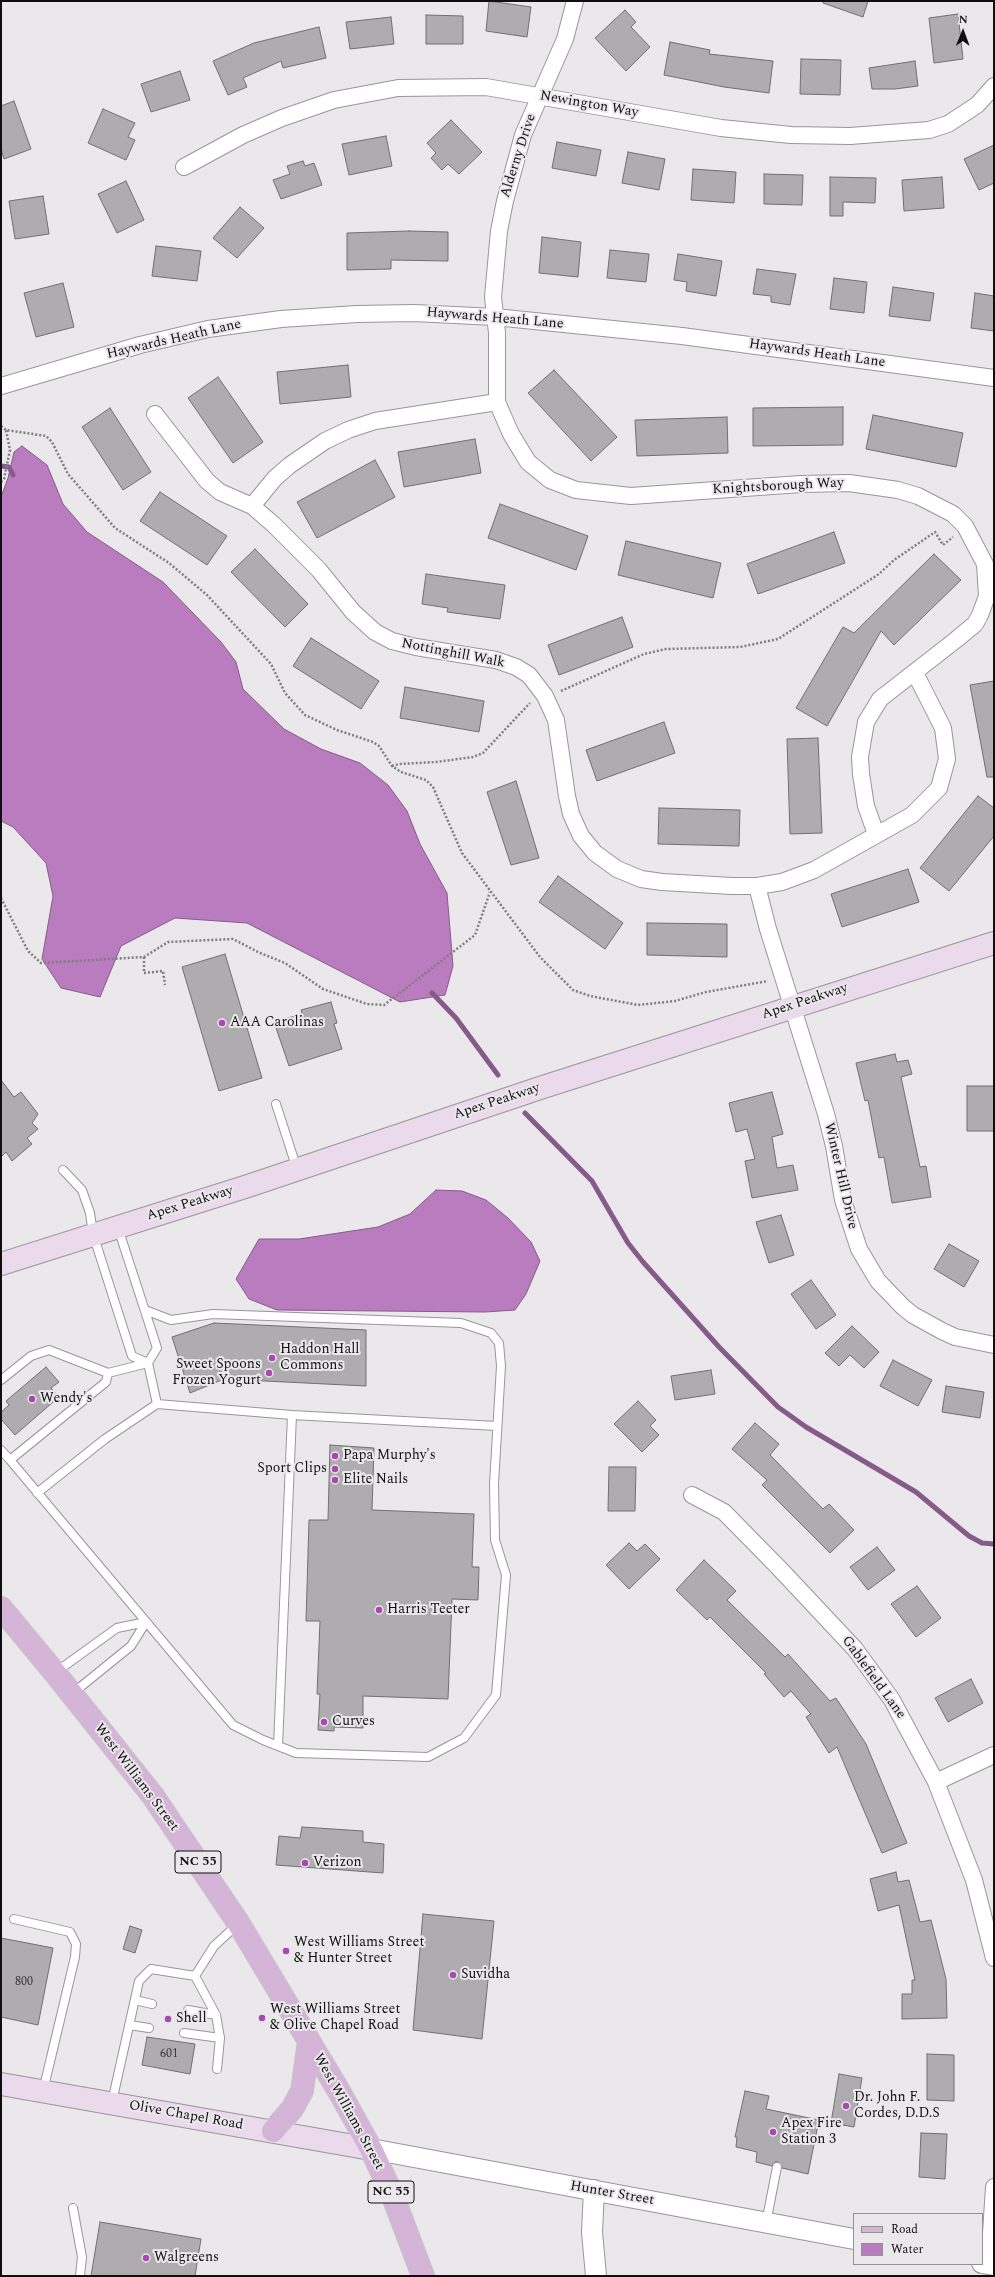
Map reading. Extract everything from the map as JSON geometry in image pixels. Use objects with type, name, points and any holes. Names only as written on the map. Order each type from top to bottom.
[{"type":"main road","name":"Apex Peakway","points":[[1,1264],[297,1169],[520,1094],[994,943]]},
{"type":"main road","name":"West Williams Street","points":[[1,1608],[153,1796],[239,1924],[309,2041],[370,2149],[392,2194],[423,2276]]},
{"type":"main road","points":[[273,2131],[292,2109],[302,2091],[309,2041]]},
{"type":"main road","name":"Olive Chapel Road","points":[[1,2084],[370,2149]]},
{"type":"street","name":"Alderny Drive","points":[[495,317],[494,297],[499,231],[505,201],[523,135],[565,39],[575,1]]},
{"type":"street","name":"Newington Way","points":[[184,167],[243,135],[282,118],[334,100],[398,88],[439,86],[486,87],[540,95],[721,128],[791,135],[850,136],[929,130],[948,124],[976,105],[994,86]]},
{"type":"street","name":"Haywards Heath Lane","points":[[1,386],[140,345],[208,329],[281,319],[357,314],[414,313],[495,317],[682,336],[994,378]]},
{"type":"street","name":"Knightsborough Way","points":[[495,317],[497,402],[511,434],[528,462],[550,480],[576,490],[631,496],[801,484],[849,483],[898,490],[918,496],[953,514],[966,526],[985,564],[988,587],[985,606],[975,624],[915,673],[892,687],[880,699],[870,711],[862,734],[860,757],[863,791],[866,806],[876,834]]},
{"type":"street","points":[[252,506],[275,478],[290,465],[325,441],[348,430],[375,421],[497,402]]},
{"type":"street","name":"Nottinghill Walk","points":[[155,414],[207,481],[220,492],[252,506],[296,546],[319,570],[353,612],[374,632],[392,641],[416,648],[496,660],[516,667],[529,675],[545,696],[556,720],[571,814],[581,836],[595,853],[617,869],[641,879],[662,882],[757,886]]},
{"type":"street","points":[[757,886],[798,877],[912,815],[939,788],[945,768],[946,750],[943,728],[915,673]]},
{"type":"street","name":"Winter Hill Drive","points":[[757,886],[831,1133],[848,1220],[859,1249],[871,1271],[886,1290],[903,1307],[924,1321],[955,1337],[994,1344]]},
{"type":"street","name":"Gablefield Lane","points":[[692,1495],[724,1512],[850,1644],[892,1700],[936,1782],[974,1880],[994,1958]]},
{"type":"street","points":[[936,1782],[994,1755]]},
{"type":"street","name":"Hunter Street","points":[[370,2149],[853,2239]]},
{"type":"street","points":[[988,2264],[994,2187]]},
{"type":"street","points":[[594,2190],[592,2232],[596,2276]]},
{"type":"lane","points":[[276,1104],[297,1169]]},
{"type":"lane","points":[[63,1170],[82,1190],[90,1213],[93,1234],[132,1356],[148,1363]]},
{"type":"lane","points":[[118,1226],[157,1348],[148,1363],[157,1404]]},
{"type":"lane","points":[[1,1450],[233,1725],[296,1753],[428,1758],[464,1738],[496,1695],[506,1575],[495,1540],[494,1484],[501,1366],[499,1343],[490,1333],[461,1323],[213,1314],[171,1320],[144,1310]]},
{"type":"lane","points":[[1,1380],[31,1356],[49,1350],[108,1373],[148,1363]]},
{"type":"lane","points":[[10,1460],[106,1382],[108,1373]]},
{"type":"lane","points":[[37,1493],[105,1439],[157,1404],[292,1416],[497,1426]]},
{"type":"lane","points":[[278,1746],[292,1416]]},
{"type":"lane","points":[[55,1673],[116,1628],[146,1622]]},
{"type":"lane","points":[[72,1694],[131,1646],[146,1622]]},
{"type":"lane","points":[[14,1919],[70,1932],[76,1944],[75,1957],[43,2092]]},
{"type":"lane","points":[[195,1976],[214,1946],[239,1924]]},
{"type":"lane","points":[[112,2103],[139,1981],[151,1969],[195,1976]]},
{"type":"lane","points":[[195,1976],[216,2015],[220,2038],[217,2069]]},
{"type":"lane","points":[[135,2000],[152,2004]]},
{"type":"lane","points":[[188,2010],[216,2015]]},
{"type":"lane","points":[[129,2025],[148,2028]]},
{"type":"lane","points":[[184,2033],[220,2038]]},
{"type":"lane","points":[[766,2223],[777,2167]]},
{"type":"lane","points":[[73,2208],[82,2257],[80,2276]]},
{"type":"path","points":[[1,426],[6,430],[46,436],[52,442],[68,474],[115,528],[169,563],[207,595],[271,664],[285,693],[305,714],[337,730],[373,742],[379,746],[392,766],[401,772],[426,780],[433,787],[462,853],[540,957],[573,990],[590,996],[638,1004],[675,1001],[706,992],[773,981]]},
{"type":"path","points":[[1,482],[4,478],[10,450],[6,430]]},
{"type":"path","points":[[392,766],[399,764],[436,762],[483,753],[535,698],[556,693],[644,654],[666,649],[740,647],[778,640],[879,574],[894,560],[935,532],[943,545],[966,526]]},
{"type":"path","points":[[1,898],[28,951],[41,963],[144,957],[168,942],[233,939],[260,953],[285,963],[323,989],[367,1004],[384,1005],[475,935],[490,892]]},
{"type":"path","points":[[144,957],[144,973],[163,971],[165,985]]},
{"type":"water","points":[[22,446],[47,465],[63,504],[87,532],[163,582],[221,642],[236,662],[243,689],[284,729],[321,749],[360,763],[388,785],[407,811],[420,844],[447,893],[453,966],[445,995],[400,1002],[247,923],[175,918],[121,946],[100,997],[61,988],[42,959],[53,896],[46,863],[13,827],[1,821],[1,497],[8,478],[14,452]]},
{"type":"water","points":[[436,1190],[462,1191],[486,1200],[508,1218],[531,1242],[540,1261],[526,1294],[515,1310],[485,1312],[277,1310],[249,1299],[236,1279],[259,1239],[299,1239],[378,1227],[410,1214]]},
{"type":"building","points":[[489,1],[531,7],[527,37],[486,31]]},
{"type":"building","points":[[824,1],[868,1],[863,17],[823,3]]},
{"type":"building","points":[[625,10],[636,22],[631,27],[650,47],[626,71],[595,38]]},
{"type":"building","points":[[958,14],[963,59],[934,63],[929,18]]},
{"type":"building","points":[[426,15],[463,16],[463,44],[426,44]]},
{"type":"building","points":[[391,17],[394,44],[350,49],[346,22]]},
{"type":"building","points":[[319,27],[326,58],[283,68],[281,61],[243,78],[247,87],[228,95],[213,61],[254,43]]},
{"type":"building","points":[[670,42],[710,50],[709,54],[773,61],[769,93],[724,87],[664,75]]},
{"type":"building","points":[[801,59],[841,60],[840,95],[800,94]]},
{"type":"building","points":[[915,61],[918,86],[895,89],[872,89],[869,68]]},
{"type":"building","points":[[180,71],[190,100],[151,112],[141,84]]},
{"type":"building","points":[[14,101],[31,149],[4,159],[1,149],[1,106]]},
{"type":"building","points":[[103,109],[135,123],[128,137],[135,140],[126,160],[88,143]]},
{"type":"building","points":[[451,120],[482,152],[459,174],[448,164],[442,170],[431,158],[436,153],[427,143]]},
{"type":"building","points":[[386,136],[392,166],[349,175],[342,144]]},
{"type":"building","points":[[557,142],[601,150],[596,176],[552,168]]},
{"type":"building","points":[[994,145],[994,183],[979,190],[964,159]]},
{"type":"building","points":[[628,152],[665,159],[659,190],[622,183]]},
{"type":"building","points":[[303,161],[305,166],[314,163],[322,185],[281,199],[273,180],[290,174],[287,166]]},
{"type":"building","points":[[693,169],[736,172],[734,203],[691,200]]},
{"type":"building","points":[[764,174],[803,175],[802,205],[764,204]]},
{"type":"building","points":[[830,177],[876,178],[875,203],[843,202],[843,216],[830,216]]},
{"type":"building","points":[[942,177],[944,208],[904,211],[902,180]]},
{"type":"building","points":[[126,181],[144,220],[117,233],[98,194]]},
{"type":"building","points":[[43,196],[49,234],[15,239],[9,201]]},
{"type":"building","points":[[240,207],[264,228],[237,258],[213,238]]},
{"type":"building","points":[[409,231],[448,232],[448,261],[391,260],[391,269],[347,270],[347,233]]},
{"type":"building","points":[[542,237],[581,242],[578,277],[539,273]]},
{"type":"building","points":[[156,246],[201,251],[197,281],[152,276]]},
{"type":"building","points":[[610,250],[649,254],[646,282],[607,278]]},
{"type":"building","points":[[678,254],[722,261],[716,296],[686,291],[687,282],[674,280]]},
{"type":"building","points":[[757,269],[796,274],[790,305],[771,302],[771,296],[753,294]]},
{"type":"building","points":[[834,278],[867,282],[864,313],[830,309]]},
{"type":"building","points":[[63,283],[74,327],[36,337],[24,293]]},
{"type":"building","points":[[893,287],[934,293],[930,321],[889,316]]},
{"type":"building","points":[[975,293],[994,296],[994,331],[971,328]]},
{"type":"building","points":[[348,365],[351,397],[280,404],[277,372]]},
{"type":"building","points":[[554,370],[617,437],[591,461],[528,393]]},
{"type":"building","points":[[218,377],[263,442],[233,463],[188,398]]},
{"type":"building","points":[[843,407],[843,445],[753,446],[753,408]]},
{"type":"building","points":[[110,408],[151,472],[123,490],[82,427]]},
{"type":"building","points":[[873,415],[963,433],[956,467],[866,449]]},
{"type":"building","points":[[727,417],[728,453],[637,456],[635,420]]},
{"type":"building","points":[[475,439],[481,473],[404,487],[398,452]]},
{"type":"building","points":[[375,460],[395,497],[317,538],[297,502]]},
{"type":"building","points":[[160,492],[227,536],[207,565],[140,521]]},
{"type":"building","points":[[500,504],[588,536],[576,570],[488,538]]},
{"type":"building","points":[[834,532],[845,563],[758,594],[747,564]]},
{"type":"building","points":[[626,541],[721,563],[713,598],[618,575]]},
{"type":"building","points":[[255,549],[308,604],[285,627],[231,572]]},
{"type":"building","points":[[934,554],[961,580],[894,645],[881,631],[827,726],[796,708],[843,627],[854,633]]},
{"type":"building","points":[[426,574],[505,585],[500,619],[447,612],[448,608],[422,604]]},
{"type":"building","points":[[622,617],[633,647],[559,675],[548,645]]},
{"type":"building","points":[[311,638],[379,681],[361,709],[293,666]]},
{"type":"building","points":[[994,681],[994,777],[987,777],[970,685]]},
{"type":"building","points":[[405,687],[484,701],[479,732],[400,718]]},
{"type":"building","points":[[664,722],[675,753],[597,781],[586,750]]},
{"type":"building","points":[[818,738],[822,833],[790,834],[787,739]]},
{"type":"building","points":[[516,781],[539,858],[511,865],[487,792]]},
{"type":"building","points":[[978,796],[994,808],[994,836],[949,891],[920,868]]},
{"type":"building","points":[[659,808],[740,810],[739,846],[658,844]]},
{"type":"building","points":[[908,869],[919,902],[842,927],[831,894]]},
{"type":"building","points":[[558,876],[623,923],[605,949],[539,902]]},
{"type":"building","points":[[647,923],[727,924],[727,957],[647,955]]},
{"type":"building","name":"AAA Carolinas","points":[[225,954],[262,1078],[219,1091],[182,967]]},
{"type":"building","points":[[331,1002],[337,1023],[334,1024],[342,1049],[289,1066],[274,1022],[302,1014],[301,1010]]},
{"type":"building","points":[[895,1054],[897,1062],[908,1060],[912,1074],[901,1077],[920,1167],[926,1166],[931,1197],[892,1203],[884,1157],[879,1158],[868,1100],[865,1101],[856,1063]]},
{"type":"building","points":[[1,1080],[14,1097],[21,1092],[38,1114],[32,1123],[38,1129],[27,1138],[32,1144],[12,1161],[6,1152],[1,1157]]},
{"type":"building","points":[[967,1086],[994,1086],[994,1131],[967,1131]]},
{"type":"building","points":[[772,1092],[783,1134],[772,1137],[777,1168],[793,1165],[798,1190],[752,1198],[745,1161],[755,1159],[747,1129],[736,1132],[729,1103]]},
{"type":"building","points":[[781,1215],[794,1255],[769,1263],[756,1222]]},
{"type":"building","points":[[949,1244],[979,1261],[964,1287],[934,1269]]},
{"type":"building","points":[[811,1280],[836,1315],[816,1329],[791,1294]]},
{"type":"building","name":"Haddon Hall Commons","points":[[214,1323],[366,1330],[366,1386],[224,1379],[190,1393],[172,1337]]},
{"type":"building","points":[[852,1326],[879,1352],[864,1368],[850,1355],[839,1366],[825,1353]]},
{"type":"building","points":[[893,1360],[932,1380],[918,1406],[880,1386]]},
{"type":"building","name":"Wendy's","points":[[46,1367],[59,1382],[51,1388],[59,1397],[15,1435],[1,1419],[1,1412],[9,1405],[6,1401]]},
{"type":"building","points":[[711,1370],[715,1394],[675,1400],[671,1376]]},
{"type":"building","points":[[946,1386],[984,1392],[980,1418],[942,1412]]},
{"type":"building","points":[[638,1401],[656,1420],[650,1426],[659,1435],[642,1452],[614,1424]]},
{"type":"building","points":[[755,1423],[779,1444],[770,1455],[823,1509],[829,1504],[854,1530],[830,1553],[762,1485],[767,1480],[732,1449]]},
{"type":"building","name":"Harris Teeter","points":[[330,1445],[374,1448],[372,1510],[474,1514],[472,1567],[479,1567],[478,1600],[452,1599],[448,1699],[363,1696],[363,1728],[334,1727],[334,1731],[318,1730],[320,1694],[317,1694],[320,1621],[306,1621],[309,1520],[328,1520]]},
{"type":"building","points":[[609,1467],[636,1467],[635,1511],[608,1511]]},
{"type":"building","points":[[629,1543],[637,1551],[645,1544],[660,1559],[629,1589],[606,1565]]},
{"type":"building","points":[[877,1547],[895,1570],[868,1590],[850,1567]]},
{"type":"building","points":[[704,1560],[736,1591],[727,1600],[785,1657],[788,1654],[830,1701],[836,1698],[866,1744],[907,1843],[882,1853],[837,1747],[829,1753],[806,1717],[811,1714],[791,1691],[784,1697],[764,1674],[766,1673],[710,1617],[707,1620],[676,1590]]},
{"type":"building","points":[[917,1586],[941,1618],[916,1637],[891,1604]]},
{"type":"building","points":[[971,1679],[983,1703],[948,1722],[935,1698]]},
{"type":"building","points":[[302,1827],[363,1831],[363,1842],[384,1844],[383,1873],[276,1865],[279,1836],[300,1838]]},
{"type":"building","points":[[896,1872],[898,1882],[909,1880],[920,1922],[931,1920],[946,1979],[947,2018],[902,2019],[902,1994],[912,1994],[912,1980],[915,1980],[899,1905],[878,1911],[870,1879]]},
{"type":"building","name":"Suvidha","points":[[423,1914],[494,1921],[482,2039],[413,2030]]},
{"type":"building","points":[[130,1926],[142,1930],[135,1953],[123,1949]]},
{"type":"building","points":[[1,1938],[53,1948],[38,2025],[1,2017]]},
{"type":"building","points":[[147,2037],[195,2044],[190,2074],[142,2065]]},
{"type":"building","points":[[927,2054],[954,2055],[954,2101],[927,2100]]},
{"type":"building","name":"Dr. John F. Cordes, D.D.S","points":[[839,2074],[862,2078],[854,2127],[831,2123]]},
{"type":"building","name":"Apex Fire Station 3","points":[[745,2091],[769,2096],[766,2109],[819,2120],[808,2174],[782,2168],[778,2162],[775,2162],[772,2166],[756,2162],[757,2152],[736,2147],[737,2137],[735,2137]]},
{"type":"building","points":[[921,2133],[947,2134],[945,2179],[919,2177]]},
{"type":"building","name":"Walgreens","points":[[100,2222],[201,2239],[195,2276],[91,2276]]},
{"type":"waterway","points":[[1,466],[9,467],[13,475]]},
{"type":"waterway","points":[[432,993],[456,1018],[498,1075]]},
{"type":"waterway","points":[[525,1113],[592,1181],[628,1243],[643,1262],[719,1347],[778,1407],[806,1427],[916,1492],[969,1536],[982,1543],[994,1544]]},
{"type":"place","name":"AAA Carolinas","points":[[222,1023]]},
{"type":"place","name":"Haddon Hall Commons","points":[[272,1358]]},
{"type":"place","name":"Sweet Spoons Frozen Yogurt","points":[[269,1373]]},
{"type":"place","name":"Wendy's","points":[[32,1399]]},
{"type":"place","name":"Papa Murphy's","points":[[335,1456]]},
{"type":"place","name":"Sport Clips","points":[[335,1469]]},
{"type":"place","name":"Elite Nails","points":[[335,1480]]},
{"type":"place","name":"Harris Teeter","points":[[379,1610]]},
{"type":"place","name":"Curves","points":[[324,1722]]},
{"type":"place","name":"Verizon","points":[[305,1863]]},
{"type":"place","name":"West Williams Street & Hunter Street","points":[[286,1951]]},
{"type":"place","name":"Suvidha","points":[[453,1975]]},
{"type":"place","name":"West Williams Street & Olive Chapel Road","points":[[262,2018]]},
{"type":"place","name":"Shell","points":[[168,2019]]},
{"type":"place","name":"Dr. John F. Cordes, D.D.S","points":[[846,2106]]},
{"type":"place","name":"Apex Fire Station 3","points":[[773,2132]]},
{"type":"place","name":"Walgreens","points":[[146,2258]]}]
